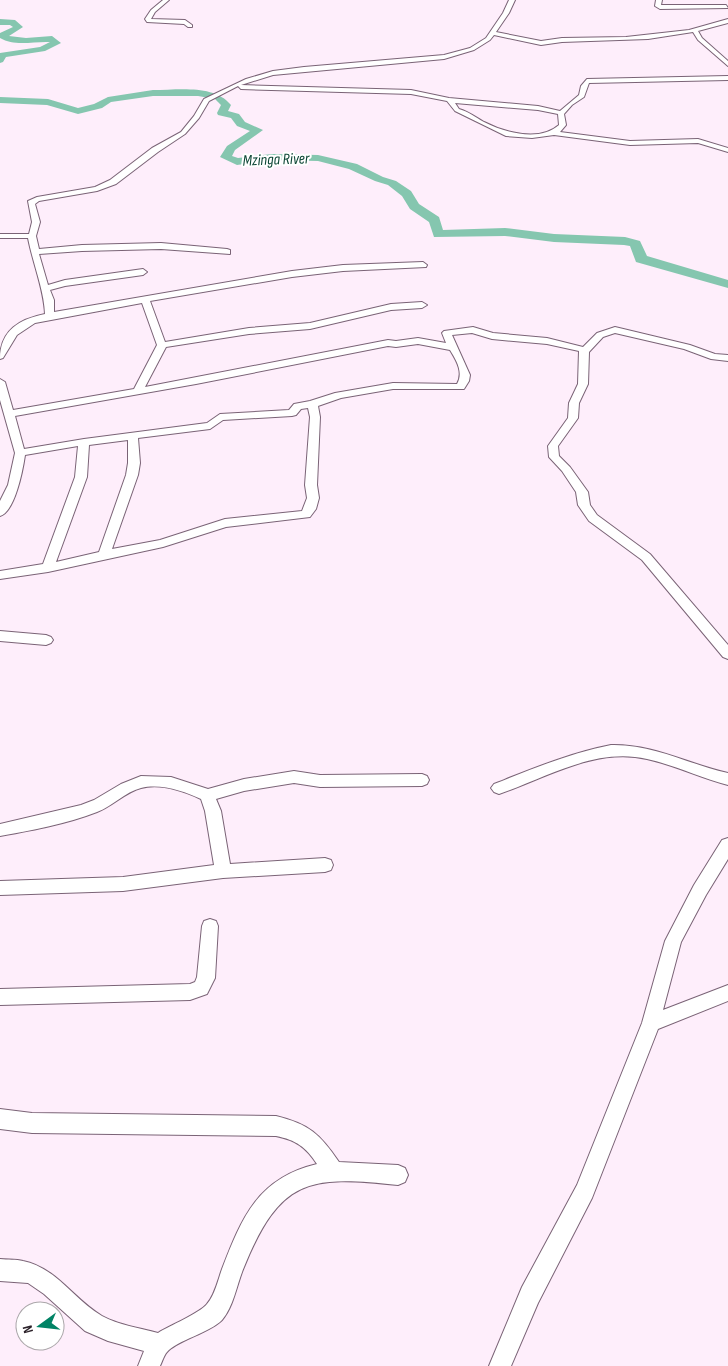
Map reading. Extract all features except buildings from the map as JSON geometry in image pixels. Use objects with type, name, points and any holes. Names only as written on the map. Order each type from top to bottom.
[{"type":"street","points":[[166,0],[151,13],[149,21],[185,22],[190,26]]},
{"type":"street","points":[[50,316],[49,300],[37,264],[32,236],[36,222],[31,203],[37,199],[97,189],[113,182],[155,150],[183,133],[209,98],[228,88],[273,73],[444,56],[482,44],[493,33],[512,0]]},
{"type":"street","points":[[659,0],[658,7],[663,8],[727,8]]},
{"type":"street","points":[[713,0],[727,8]]},
{"type":"street","points":[[493,33],[540,43],[562,40],[657,36],[694,30],[728,21]]},
{"type":"street","points":[[694,30],[700,39],[728,64]]},
{"type":"street","points":[[562,113],[582,96],[581,84],[587,81],[728,78]]},
{"type":"street","points":[[228,88],[411,92],[449,100],[538,108],[562,113]]},
{"type":"street","points":[[449,100],[457,110],[500,133],[532,136],[554,133],[630,143],[698,141],[728,150]]},
{"type":"street","points":[[554,133],[563,125],[562,113]]},
{"type":"street","points":[[0,236],[32,236]]},
{"type":"street","points":[[36,252],[82,248],[161,246],[227,252]]},
{"type":"street","points":[[0,356],[6,340],[16,329],[35,319],[321,270],[423,265]]},
{"type":"street","points":[[46,288],[65,283],[143,272]]},
{"type":"street","points":[[138,390],[162,345],[146,299]]},
{"type":"street","points":[[162,345],[249,331],[310,326],[391,307],[422,305]]},
{"type":"street","points":[[20,453],[84,442],[210,426],[220,417],[292,414],[298,406],[312,404],[339,395],[394,386],[460,387],[464,382],[466,374],[451,346],[448,332],[470,330],[492,336],[547,341],[587,350],[605,332],[615,330],[687,347],[714,357],[728,358]]},
{"type":"street","points":[[9,414],[388,342],[396,344],[418,341],[451,346]]},
{"type":"street","points":[[584,350],[583,384],[574,403],[572,422],[559,435],[553,446],[554,457],[566,469],[582,492],[584,505],[593,518],[646,557],[728,653]]},
{"type":"street","points":[[0,382],[20,453],[14,485],[0,512]]},
{"type":"street","points":[[0,575],[48,568],[163,543],[225,523],[306,514],[310,509],[313,498],[311,485],[314,417],[312,404]]},
{"type":"street","points":[[104,555],[132,475],[134,462],[133,436]]},
{"type":"street","points":[[48,568],[81,477],[84,442]]},
{"type":"street","points":[[0,636],[46,640]]},
{"type":"street","points":[[499,788],[549,768],[583,758],[623,750],[646,753],[698,772],[728,779]]},
{"type":"street","points":[[0,830],[81,811],[146,781],[174,784],[207,795],[244,785],[294,777],[320,781],[422,780]]},
{"type":"street","points":[[207,795],[213,811],[223,871]]},
{"type":"street","points":[[500,1366],[530,1295],[585,1191],[651,1023],[673,941],[700,890],[728,845]]},
{"type":"street","points":[[0,888],[123,884],[223,871],[325,865]]},
{"type":"street","points":[[0,997],[190,992],[201,988],[206,978],[210,926]]},
{"type":"street","points":[[651,1023],[728,993]]},
{"type":"street","points":[[0,1119],[32,1123],[276,1126],[296,1130],[308,1137],[332,1171]]},
{"type":"street","points":[[149,1366],[159,1344],[214,1313],[220,1306],[248,1234],[266,1205],[277,1192],[293,1183],[332,1171],[398,1176]]},
{"type":"street","points":[[0,1270],[22,1271],[35,1275],[49,1284],[72,1306],[95,1323],[159,1344]]},
{"type":"waterway","name":"Mzinga River","points":[[0,22],[12,22],[19,27],[2,35],[6,38],[18,40],[52,39],[56,43],[42,49],[2,55],[0,60]]},
{"type":"waterway","name":"Mzinga River","points":[[0,100],[48,102],[78,111],[98,106],[108,100],[153,93],[198,93],[218,97],[226,105],[222,113],[235,116],[241,124],[258,130],[231,148],[226,157],[237,162],[272,157],[318,158],[353,166],[379,179],[392,183],[407,194],[414,206],[435,220],[438,234],[505,232],[554,238],[625,241],[635,244],[641,259],[728,284]]}]
